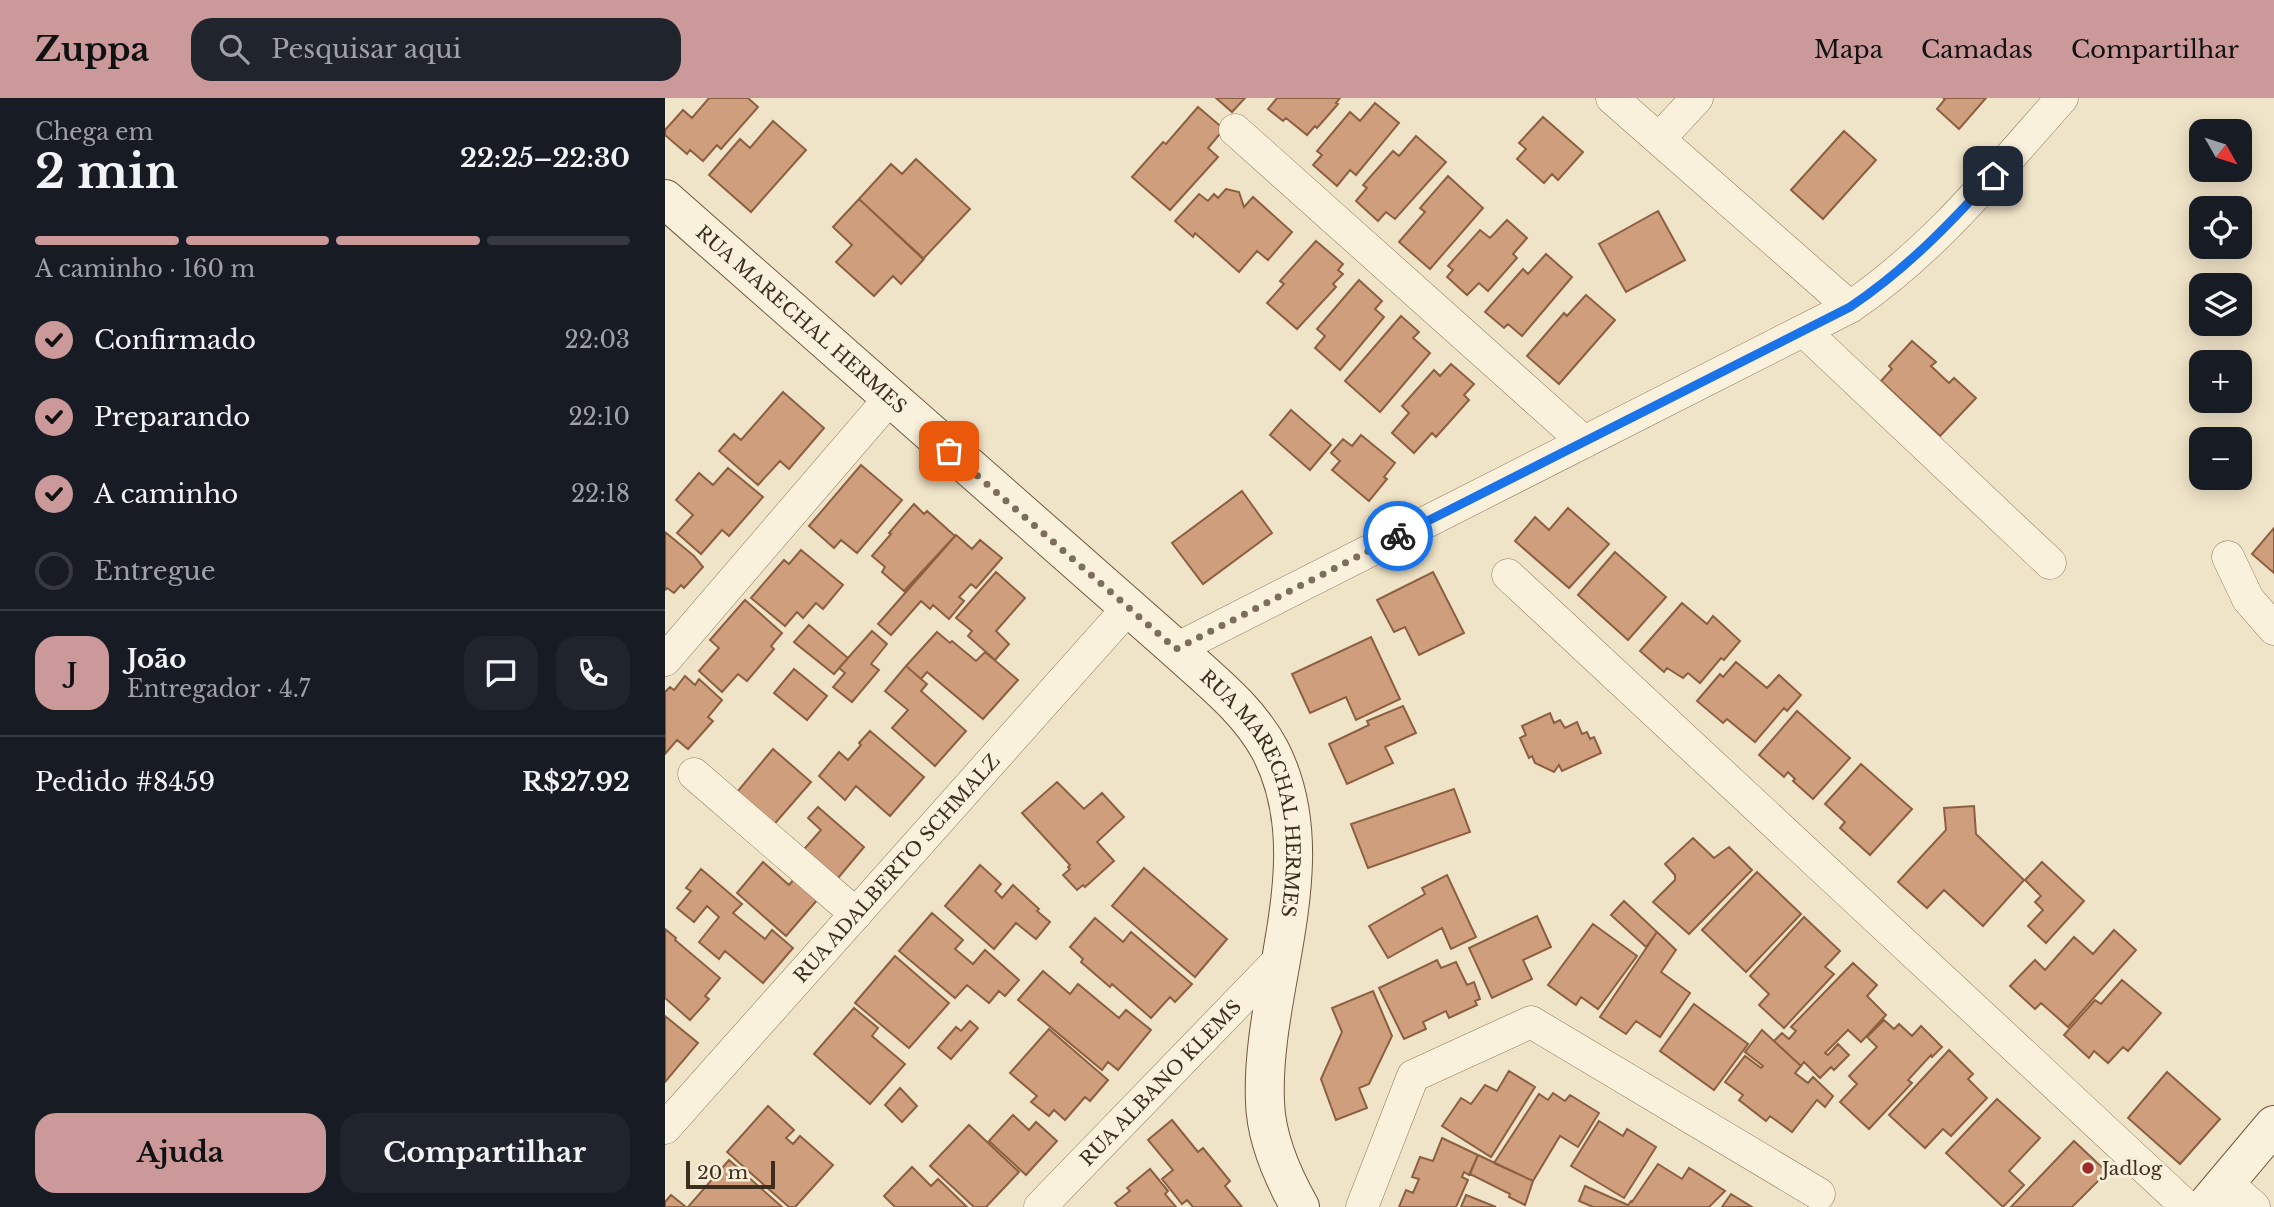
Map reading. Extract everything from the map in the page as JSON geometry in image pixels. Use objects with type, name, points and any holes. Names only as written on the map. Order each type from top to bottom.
[{"type":"street","points":[[1612,98],[1850,307]]},
{"type":"street","points":[[1659,139],[1697,98]]},
{"type":"street","points":[[1176,649],[1850,307],[1896,274],[1927,246],[2062,98]]},
{"type":"street","points":[[1234,130],[1584,442]]},
{"type":"street","name":"RUA MARECHAL HERMES","points":[[665,199],[1176,649],[1254,724],[1271,751],[1282,782],[1291,823],[1291,902],[1267,1049],[1265,1103],[1271,1141],[1286,1182],[1300,1207]]},
{"type":"street","points":[[1804,331],[2050,563]]},
{"type":"street","points":[[665,660],[890,398]]},
{"type":"street","points":[[2228,557],[2235,577],[2248,599],[2274,629]]},
{"type":"street","points":[[1508,575],[2187,1207]]},
{"type":"street","name":"RUA ADALBERTO SCHMALZ","points":[[665,1128],[1128,608]]},
{"type":"street","points":[[694,774],[856,914]]},
{"type":"street","name":"RUA ALBANO KLEMS","points":[[1040,1207],[1281,958]]},
{"type":"street","points":[[1362,1207],[1413,1076],[1531,1022],[1818,1194]]},
{"type":"street","points":[[2229,1199],[2274,1125]]},
{"type":"building","points":[[709,98],[748,98],[758,107],[721,149],[717,145],[703,161],[690,150],[687,154],[665,135],[665,130],[683,110],[692,118]]},
{"type":"building","points":[[1216,98],[1245,98],[1232,112]]},
{"type":"building","points":[[1277,98],[1340,98],[1317,128],[1315,126],[1307,135],[1286,118],[1283,121],[1268,109]]},
{"type":"building","points":[[1943,98],[1986,98],[1959,129],[1937,109],[1945,99]]},
{"type":"building","points":[[1375,103],[1399,123],[1356,175],[1350,170],[1337,186],[1313,165],[1322,155],[1317,151],[1350,112],[1360,121]]},
{"type":"building","points":[[1198,107],[1224,129],[1208,148],[1218,157],[1170,210],[1132,177]]},
{"type":"building","points":[[1543,117],[1583,152],[1558,180],[1552,174],[1544,183],[1517,159],[1526,149],[1519,143]]},
{"type":"building","points":[[773,121],[806,150],[751,212],[709,175],[740,139],[750,148]]},
{"type":"building","points":[[1844,131],[1876,160],[1823,219],[1791,190]]},
{"type":"building","points":[[1416,136],[1446,162],[1395,219],[1386,212],[1378,221],[1356,201],[1367,188],[1363,185],[1393,151],[1399,156]]},
{"type":"building","points":[[916,159],[970,209],[923,259],[859,199],[891,164],[902,174]]},
{"type":"building","points":[[1448,176],[1483,208],[1430,269],[1399,242],[1425,212],[1420,208]]},
{"type":"building","points":[[1226,189],[1239,192],[1244,207],[1253,197],[1292,232],[1268,260],[1257,251],[1239,272],[1195,233],[1193,237],[1175,221],[1199,194],[1208,201],[1214,194],[1218,198]]},
{"type":"building","points":[[859,199],[924,259],[901,284],[893,276],[874,296],[836,262],[852,245],[833,227]]},
{"type":"building","points":[[1658,211],[1685,260],[1626,292],[1599,244]]},
{"type":"building","points":[[1507,220],[1527,238],[1513,254],[1517,258],[1488,291],[1479,283],[1467,295],[1447,277],[1453,270],[1448,266],[1480,230],[1490,238]]},
{"type":"building","points":[[1316,241],[1343,264],[1338,270],[1343,274],[1333,284],[1336,287],[1297,329],[1267,303],[1284,284],[1280,281]]},
{"type":"building","points":[[1546,254],[1572,277],[1522,336],[1508,324],[1504,328],[1485,312],[1523,269],[1528,274]]},
{"type":"building","points":[[1359,280],[1382,301],[1375,309],[1384,317],[1340,370],[1315,348],[1325,336],[1317,329]]},
{"type":"building","points":[[1586,295],[1615,320],[1559,384],[1527,356],[1564,313],[1567,316]]},
{"type":"building","points":[[1401,316],[1419,332],[1413,338],[1430,353],[1380,412],[1345,381]]},
{"type":"building","points":[[1912,341],[1936,362],[1931,366],[1949,383],[1954,378],[1976,398],[1940,436],[1881,381],[1892,369],[1889,366]]},
{"type":"building","points":[[1451,364],[1474,384],[1464,395],[1469,400],[1436,437],[1432,433],[1414,453],[1392,433],[1409,413],[1402,406],[1434,370],[1440,376]]},
{"type":"building","points":[[783,392],[824,428],[789,469],[780,461],[758,485],[719,451],[734,434],[741,440]]},
{"type":"building","points":[[1291,410],[1331,445],[1310,470],[1270,435]]},
{"type":"building","points":[[1361,435],[1395,463],[1384,477],[1387,479],[1369,501],[1332,470],[1340,461],[1331,453],[1343,439],[1352,446]]},
{"type":"building","points":[[861,465],[902,500],[857,553],[841,540],[834,548],[809,526]]},
{"type":"building","points":[[728,468],[763,497],[729,536],[722,530],[701,554],[677,533],[693,515],[676,500],[699,473],[713,485]]},
{"type":"building","points":[[1242,491],[1272,533],[1203,584],[1172,543]]},
{"type":"building","points":[[914,504],[924,514],[927,511],[955,536],[904,591],[882,572],[885,567],[872,556]]},
{"type":"building","points":[[1568,508],[1609,544],[1569,588],[1515,541],[1535,517],[1549,530]]},
{"type":"building","points":[[2274,528],[2274,573],[2252,554]]},
{"type":"building","points":[[665,532],[703,567],[684,588],[681,585],[674,593],[667,588],[665,590]]},
{"type":"building","points":[[956,535],[972,549],[980,540],[1002,558],[976,588],[971,584],[959,597],[964,601],[949,619],[933,605],[930,609],[921,601],[891,635],[878,624]]},
{"type":"building","points":[[801,550],[843,585],[823,609],[816,603],[803,618],[797,612],[785,626],[751,598],[784,560],[789,564]]},
{"type":"building","points":[[1615,552],[1666,597],[1628,640],[1578,595]]},
{"type":"building","points":[[996,572],[1025,598],[996,631],[1009,644],[995,660],[968,636],[972,631],[956,618]]},
{"type":"building","points":[[1433,572],[1464,633],[1419,655],[1405,627],[1394,632],[1377,600]]},
{"type":"building","points":[[745,600],[782,633],[771,646],[774,649],[747,681],[738,674],[722,692],[699,671],[719,648],[710,640]]},
{"type":"building","points":[[1682,603],[1707,624],[1713,616],[1740,641],[1700,683],[1688,673],[1683,678],[1667,668],[1664,672],[1640,651]]},
{"type":"building","points":[[809,625],[848,658],[834,674],[794,642]]},
{"type":"building","points":[[872,631],[887,644],[871,664],[879,670],[852,702],[833,687],[845,673],[839,668]]},
{"type":"building","points":[[937,632],[976,661],[985,652],[1018,680],[983,719],[927,672],[921,679],[906,666]]},
{"type":"building","points":[[1371,637],[1400,699],[1356,720],[1346,697],[1310,713],[1292,674]]},
{"type":"building","points":[[1736,662],[1767,688],[1779,675],[1801,695],[1787,711],[1784,708],[1755,742],[1727,719],[1723,723],[1697,701],[1720,674],[1723,677]]},
{"type":"building","points":[[906,666],[927,684],[921,691],[966,731],[935,766],[892,728],[908,710],[885,691]]},
{"type":"building","points":[[794,669],[827,696],[807,720],[774,693]]},
{"type":"building","points":[[685,676],[695,685],[699,679],[722,700],[708,717],[713,721],[688,749],[677,740],[665,754],[665,692],[670,687],[674,690]]},
{"type":"building","points":[[1403,706],[1416,733],[1385,747],[1393,763],[1347,784],[1329,744],[1369,725],[1367,721]]},
{"type":"building","points":[[1797,711],[1850,758],[1813,799],[1793,781],[1795,779],[1788,772],[1784,777],[1759,755]]},
{"type":"building","points":[[1550,713],[1554,723],[1560,720],[1565,728],[1577,722],[1582,734],[1587,732],[1590,739],[1594,737],[1601,753],[1562,771],[1559,765],[1554,772],[1535,763],[1532,756],[1529,758],[1520,738],[1526,735],[1522,726]]},
{"type":"building","points":[[870,731],[924,777],[890,816],[856,786],[845,800],[819,776],[839,752],[848,760]]},
{"type":"building","points":[[773,749],[811,782],[770,829],[732,798]]},
{"type":"building","points":[[1861,764],[1912,809],[1870,855],[1840,828],[1845,822],[1825,804]]},
{"type":"building","points":[[1057,782],[1084,809],[1102,793],[1124,817],[1097,842],[1114,861],[1085,887],[1083,885],[1077,890],[1063,875],[1070,869],[1070,865],[1022,813]]},
{"type":"building","points":[[1454,789],[1470,832],[1368,868],[1351,824]]},
{"type":"building","points":[[1974,806],[1976,834],[2024,880],[1983,926],[1944,890],[1927,908],[1898,882],[1946,830],[1944,808]]},
{"type":"building","points":[[818,807],[864,847],[833,884],[799,855],[821,830],[808,818]]},
{"type":"building","points":[[1693,838],[1714,858],[1729,847],[1752,870],[1689,934],[1653,902],[1675,880],[1675,875],[1665,864]]},
{"type":"building","points":[[763,862],[789,885],[795,878],[818,899],[786,936],[737,893]]},
{"type":"building","points":[[2042,862],[2084,901],[2046,943],[2028,926],[2043,910],[2035,902],[2041,896],[2025,880]]},
{"type":"building","points":[[980,865],[1001,884],[995,891],[1002,898],[1013,885],[1050,922],[1036,939],[1016,923],[994,949],[945,906]]},
{"type":"building","points":[[1144,868],[1227,939],[1195,977],[1112,906]]},
{"type":"building","points":[[701,869],[742,904],[733,913],[765,939],[772,930],[793,948],[763,983],[725,951],[719,959],[699,942],[719,917],[707,906],[694,922],[677,908],[691,891],[686,888]]},
{"type":"building","points":[[1757,872],[1801,914],[1746,972],[1702,930]]},
{"type":"building","points":[[1447,875],[1476,937],[1451,949],[1442,928],[1388,958],[1369,926],[1425,894],[1422,888]]},
{"type":"building","points":[[1624,901],[1657,932],[1646,947],[1611,915]]},
{"type":"building","points":[[932,913],[963,940],[955,949],[973,964],[985,950],[1019,980],[1005,996],[999,991],[989,1003],[967,985],[955,998],[899,951]]},
{"type":"building","points":[[1537,916],[1551,947],[1523,960],[1532,979],[1492,998],[1469,948]]},
{"type":"building","points":[[1804,917],[1840,951],[1825,967],[1834,974],[1784,1028],[1759,1005],[1769,994],[1750,976]]},
{"type":"building","points":[[1095,918],[1123,942],[1131,932],[1192,984],[1175,1002],[1170,997],[1151,1018],[1112,984],[1110,987],[1081,962],[1083,959],[1070,947]]},
{"type":"building","points":[[1593,924],[1637,956],[1598,1009],[1581,997],[1576,1005],[1548,985]]},
{"type":"building","points":[[665,929],[720,978],[705,996],[709,999],[690,1020],[665,998]]},
{"type":"building","points":[[2114,930],[2136,950],[2068,1027],[2041,1003],[2035,1009],[2010,986],[2035,960],[2045,970],[2074,937],[2093,954]]},
{"type":"building","points":[[1657,932],[1676,950],[1661,972],[1690,993],[1660,1037],[1636,1021],[1626,1034],[1600,1017]]},
{"type":"building","points":[[895,956],[949,1003],[909,1048],[855,1003]]},
{"type":"building","points":[[1437,960],[1441,968],[1456,962],[1467,985],[1474,982],[1480,999],[1475,1001],[1477,1005],[1449,1018],[1446,1011],[1423,1022],[1426,1029],[1404,1039],[1379,988]]},
{"type":"building","points":[[1853,963],[1877,985],[1867,996],[1886,1015],[1861,1042],[1848,1030],[1825,1053],[1828,1055],[1838,1044],[1849,1055],[1834,1070],[1831,1067],[1820,1078],[1804,1062],[1801,1066],[1774,1041],[1782,1033],[1789,1039],[1796,1031],[1791,1027]]},
{"type":"building","points":[[1043,971],[1070,994],[1078,984],[1119,1018],[1126,1010],[1151,1030],[1118,1070],[1108,1062],[1102,1070],[1018,1000]]},
{"type":"building","points":[[2122,980],[2161,1013],[2128,1051],[2123,1047],[2108,1063],[2094,1051],[2089,1058],[2064,1035],[2095,1000],[2101,1004]]},
{"type":"building","points":[[1373,991],[1392,1036],[1369,1084],[1359,1088],[1367,1108],[1336,1120],[1321,1079],[1342,1032],[1332,1008]]},
{"type":"building","points":[[1694,1004],[1748,1044],[1714,1090],[1660,1051]]},
{"type":"building","points":[[854,1008],[878,1028],[872,1036],[905,1064],[870,1104],[814,1054]]},
{"type":"building","points":[[665,1016],[698,1043],[665,1082]]},
{"type":"building","points":[[1884,1020],[1894,1029],[1899,1024],[1912,1036],[1921,1026],[1942,1047],[1908,1080],[1912,1083],[1869,1129],[1840,1102],[1857,1084],[1849,1076],[1877,1047],[1867,1037]]},
{"type":"building","points":[[970,1021],[978,1028],[951,1059],[938,1048],[956,1027],[961,1031]]},
{"type":"building","points":[[1049,1029],[1108,1080],[1090,1101],[1085,1097],[1065,1120],[1054,1110],[1049,1116],[1031,1102],[1037,1096],[1010,1073]]},
{"type":"building","points":[[1762,1030],[1801,1066],[1795,1073],[1808,1083],[1813,1077],[1833,1096],[1825,1107],[1817,1100],[1792,1132],[1770,1116],[1766,1121],[1739,1100],[1743,1095],[1725,1082],[1745,1056],[1761,1068],[1763,1066],[1745,1052]]},
{"type":"building","points":[[1949,1050],[1973,1074],[1968,1079],[1987,1098],[1951,1136],[1943,1129],[1925,1148],[1889,1115]]},
{"type":"building","points":[[1509,1071],[1535,1087],[1491,1157],[1442,1126],[1461,1098],[1471,1104],[1485,1085],[1497,1091]]},
{"type":"building","points":[[2167,1072],[2220,1119],[2180,1164],[2128,1118]]},
{"type":"building","points":[[900,1088],[917,1106],[902,1122],[885,1105]]},
{"type":"building","points":[[1553,1093],[1565,1101],[1570,1095],[1599,1113],[1578,1147],[1560,1136],[1533,1181],[1494,1163],[1539,1094],[1548,1100]]},
{"type":"building","points":[[1997,1099],[2040,1138],[2009,1171],[2024,1185],[2003,1207],[1946,1153]]},
{"type":"building","points":[[768,1106],[794,1130],[786,1138],[793,1144],[800,1136],[833,1165],[795,1207],[789,1207],[727,1152]]},
{"type":"building","points":[[1013,1115],[1029,1130],[1036,1122],[1057,1141],[1026,1175],[989,1141]]},
{"type":"building","points":[[1172,1120],[1198,1152],[1203,1148],[1230,1181],[1225,1186],[1242,1207],[1193,1207],[1187,1200],[1182,1204],[1162,1179],[1173,1170],[1148,1140]]},
{"type":"building","points":[[1599,1121],[1623,1136],[1627,1129],[1656,1147],[1624,1198],[1571,1166]]},
{"type":"building","points":[[969,1125],[1019,1172],[986,1207],[974,1207],[930,1166]]},
{"type":"building","points":[[1442,1138],[1478,1155],[1469,1175],[1464,1172],[1462,1177],[1468,1180],[1456,1207],[1399,1207],[1406,1190],[1413,1193],[1419,1179],[1412,1177],[1420,1157],[1433,1161]]},
{"type":"building","points":[[2074,1141],[2107,1172],[2072,1207],[2011,1207]]},
{"type":"building","points":[[1478,1155],[1533,1181],[1525,1205],[1509,1197],[1510,1194],[1470,1174]]},
{"type":"building","points":[[729,1160],[782,1207],[688,1207]]},
{"type":"building","points":[[1658,1164],[1682,1179],[1689,1168],[1725,1191],[1709,1207],[1627,1207]]},
{"type":"building","points":[[912,1167],[931,1186],[938,1179],[967,1207],[895,1207],[884,1196]]},
{"type":"building","points":[[1150,1169],[1168,1191],[1165,1194],[1176,1207],[1118,1207],[1115,1203],[1130,1191],[1127,1188]]},
{"type":"building","points":[[1585,1186],[1628,1205],[1593,1207],[1579,1201]]},
{"type":"building","points":[[1731,1194],[1752,1207],[1722,1207]]},
{"type":"building","points":[[671,1195],[686,1207],[665,1207],[665,1202]]},
{"type":"building","points":[[1466,1195],[1496,1207],[1461,1207]]},
{"type":"way so far","points":[[949,451],[1176,649],[1398,536]]},
{"type":"place","name":"Jadlog","points":[[2088,1168]]},
{"type":"route","points":[[1398,536],[1850,307],[1896,274],[1927,246],[1993,176]]}]
